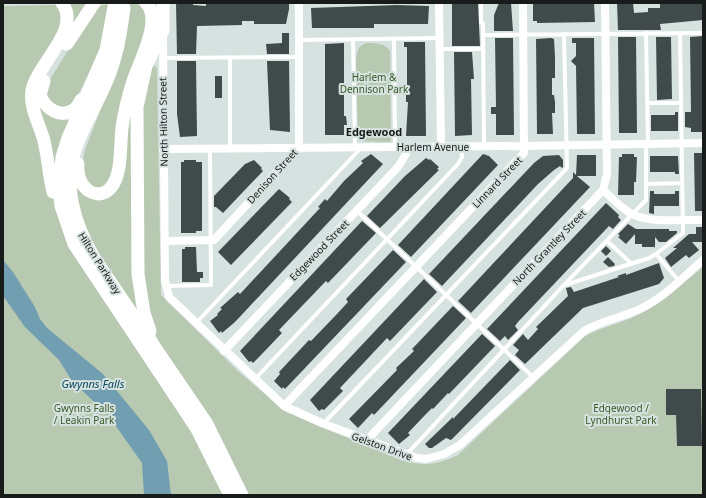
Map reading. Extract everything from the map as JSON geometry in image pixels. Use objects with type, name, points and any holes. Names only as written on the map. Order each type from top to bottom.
[{"type":"main road","points":[[62,3],[68,12],[67,26],[35,82],[32,99],[44,140],[55,199],[66,225]]},
{"type":"main road","points":[[94,3],[43,84],[40,95],[42,101],[53,112],[71,112],[75,109],[95,78]]},
{"type":"main road","points":[[87,123],[78,160],[78,176],[83,188],[94,193],[100,193],[110,188],[116,177],[126,104],[152,28],[151,10],[146,3]]},
{"type":"main road","name":"North Hilton Street","points":[[162,30],[163,3]]},
{"type":"main road","name":"Hilton Parkway","points":[[230,495],[197,429],[74,244],[66,225],[61,206],[59,188],[62,157],[68,138],[95,78],[119,7],[117,53],[110,74],[78,143],[70,173],[70,194],[76,222],[83,239],[96,261],[207,424],[242,495]]},
{"type":"main road","points":[[156,348],[144,313],[140,290],[136,124],[137,107],[144,72],[162,30]]},
{"type":"street","name":"Denison Street","points":[[210,240],[214,240],[299,148],[299,3]]},
{"type":"street","points":[[439,3],[441,146]]},
{"type":"street","name":"Linnard Street","points":[[284,406],[524,153],[523,3]]},
{"type":"street","points":[[605,3],[607,174],[603,190],[632,214],[649,219],[703,220]]},
{"type":"street","name":"North Hilton Street","points":[[162,30],[165,241]]},
{"type":"street","name":"Harlem Avenue","points":[[163,149],[566,146],[703,143]]},
{"type":"street","name":"Edgewood Street","points":[[224,350],[398,167],[406,154],[407,147]]},
{"type":"street","name":"North Grantley Street","points":[[366,440],[603,190]]},
{"type":"street","points":[[165,286],[165,241],[210,240]]},
{"type":"street","name":"Gelston Drive","points":[[165,286],[169,297],[284,406],[324,424],[406,456],[426,459],[452,451],[584,331],[602,322],[644,307],[655,301],[703,260]]},
{"type":"lane","points":[[481,3],[483,35],[484,146]]},
{"type":"lane","points":[[483,35],[703,32]]},
{"type":"lane","points":[[406,456],[563,286],[646,200],[646,33]]},
{"type":"lane","points":[[563,286],[632,264],[656,254],[683,233],[680,33]]},
{"type":"lane","points":[[324,424],[567,168],[564,34]]},
{"type":"lane","points":[[394,38],[395,147]]},
{"type":"lane","points":[[299,40],[440,38]]},
{"type":"lane","points":[[196,324],[358,147],[354,39]]},
{"type":"lane","points":[[440,49],[483,49]]},
{"type":"lane","points":[[230,57],[230,148]]},
{"type":"lane","points":[[163,58],[299,57]]},
{"type":"lane","points":[[647,104],[681,103]]},
{"type":"lane","points":[[254,379],[458,164],[462,157],[461,146]]},
{"type":"lane","points":[[165,286],[211,285],[210,148]]},
{"type":"lane","points":[[646,184],[682,183]]},
{"type":"lane","points":[[356,211],[533,377]]},
{"type":"lane","points":[[607,241],[632,264]]},
{"type":"lane","points":[[656,254],[679,281]]},
{"type":"green space","points":[[68,3],[91,3],[77,24],[72,23]]},
{"type":"green space","points":[[137,4],[146,10],[150,18],[115,172],[109,186],[99,190],[88,187],[81,169],[85,150],[124,49],[129,13],[106,39],[73,105],[55,108],[45,92],[49,81],[94,9],[103,5]]},
{"type":"green space","name":"Gwynns Falls / Leakin Park","points":[[55,5],[60,9],[61,27],[31,76],[48,177],[58,217],[65,236],[182,415],[209,463],[224,495],[3,495],[3,278],[26,292],[3,260],[3,6]]},
{"type":"green space","name":"Harlem & Dennison Park","points":[[367,43],[377,43],[386,46],[390,51],[390,142],[358,141],[356,61],[359,47]]},
{"type":"green space","name":"Edgewood / Lyndhurst Park","points":[[156,66],[161,295],[238,371],[286,412],[403,461],[418,464],[431,464],[443,461],[458,455],[584,337],[647,310],[672,293],[703,267],[703,494],[247,495],[161,346],[155,333],[143,292],[141,118],[151,67]]},
{"type":"green space","points":[[130,103],[134,103],[136,310],[91,245],[79,216],[76,182],[111,193]]},
{"type":"green space","points":[[42,108],[52,116],[69,120],[56,174],[38,109]]},
{"type":"water","name":"Gwynns Falls","points":[[3,260],[13,272],[35,307],[40,319],[47,328],[103,374],[149,430],[167,461],[171,495],[144,495],[142,463],[108,415],[72,381],[59,360],[25,327],[3,296]]},
{"type":"building","points":[[176,3],[193,3],[193,5],[206,6],[206,3],[289,3],[289,9],[286,24],[254,24],[254,21],[242,21],[242,25],[197,26],[196,54],[177,54]]},
{"type":"building","points":[[452,3],[478,3],[480,46],[452,46]]},
{"type":"building","points":[[499,3],[511,3],[513,31],[494,31],[494,15]]},
{"type":"building","points":[[594,3],[595,22],[537,23],[537,21],[533,21],[533,4]]},
{"type":"building","points":[[617,3],[633,3],[634,13],[648,12],[648,8],[660,8],[660,4],[703,4],[703,20],[660,24],[661,30],[618,30]]},
{"type":"building","points":[[397,5],[429,6],[428,24],[374,24],[374,28],[312,28],[311,8]]},
{"type":"building","points":[[282,33],[289,33],[289,54],[267,54],[266,44],[282,43]]},
{"type":"building","points":[[703,36],[703,132],[691,132],[691,128],[685,127],[685,112],[691,112],[690,37]]},
{"type":"building","points":[[618,37],[636,37],[637,133],[619,133]]},
{"type":"building","points":[[656,37],[671,37],[672,99],[657,100]]},
{"type":"building","points":[[495,38],[513,38],[514,135],[496,135],[496,114],[491,114],[491,107],[496,107]]},
{"type":"building","points":[[572,38],[594,38],[595,134],[577,134],[576,66],[571,61],[576,56],[576,43],[572,43]]},
{"type":"building","points":[[536,39],[554,39],[555,57],[555,78],[552,78],[552,95],[554,95],[555,102],[555,113],[552,113],[553,134],[537,134]]},
{"type":"building","points":[[404,42],[425,42],[426,136],[406,136],[408,102],[406,102],[406,95],[403,95],[403,86],[407,86],[407,47],[404,47]]},
{"type":"building","points":[[344,43],[344,116],[346,116],[347,125],[344,125],[344,135],[325,135],[325,44]]},
{"type":"building","points":[[454,52],[472,52],[474,79],[471,79],[472,135],[455,136]]},
{"type":"building","points":[[177,61],[196,61],[197,136],[180,137],[177,114]]},
{"type":"building","points":[[267,61],[289,61],[290,132],[270,130]]},
{"type":"building","points":[[215,76],[222,76],[222,98],[215,98]]},
{"type":"building","points":[[675,112],[678,112],[678,131],[651,131],[651,115],[675,115]]},
{"type":"building","points":[[694,153],[703,153],[703,211],[695,211]]},
{"type":"building","points":[[371,154],[383,164],[235,322],[222,333],[221,331],[219,333],[210,321],[218,315],[217,314],[222,309],[220,308],[238,292],[240,294],[320,208],[318,207],[325,199],[327,201],[344,181],[363,163],[361,161]]},
{"type":"building","points":[[483,154],[489,156],[498,165],[411,257],[398,245]]},
{"type":"building","points":[[622,154],[634,154],[634,157],[637,157],[634,195],[618,195],[619,157],[622,157]]},
{"type":"building","points":[[559,155],[563,160],[563,167],[562,168],[560,166],[554,170],[538,184],[442,286],[429,274],[534,163],[543,156]]},
{"type":"building","points":[[577,155],[596,155],[596,176],[577,176],[590,187],[471,313],[458,301],[573,178],[573,172],[576,175]]},
{"type":"building","points":[[650,156],[678,156],[679,174],[675,174],[675,172],[650,172]]},
{"type":"building","points":[[426,158],[429,160],[430,159],[439,167],[437,169],[439,170],[380,228],[367,216],[405,176]]},
{"type":"building","points":[[184,160],[196,160],[196,162],[202,162],[202,231],[196,231],[196,233],[181,233],[181,162],[184,162]]},
{"type":"building","points":[[254,160],[263,171],[223,213],[214,207],[214,196],[245,164]]},
{"type":"building","points":[[279,189],[290,198],[289,199],[292,202],[231,265],[218,252]]},
{"type":"building","points":[[650,191],[654,191],[654,194],[675,194],[675,191],[679,191],[679,206],[654,206],[654,214],[649,213]]},
{"type":"building","points":[[606,203],[619,215],[618,217],[621,220],[613,229],[609,226],[518,322],[515,326],[518,330],[508,340],[505,336],[500,341],[487,329]]},
{"type":"building","points":[[362,221],[376,233],[328,283],[326,281],[279,330],[282,333],[260,356],[253,363],[251,361],[249,362],[240,351]]},
{"type":"building","points":[[628,224],[636,229],[669,229],[669,231],[677,231],[677,233],[666,242],[659,242],[655,237],[655,248],[653,245],[654,247],[642,247],[642,244],[635,244],[635,234],[626,244],[618,237],[620,236],[618,234]]},
{"type":"building","points":[[696,227],[703,227],[703,242],[692,242],[699,250],[689,258],[686,255],[671,267],[665,258],[677,248],[673,248],[689,234],[696,234]]},
{"type":"building","points":[[606,246],[611,251],[606,256],[601,251]]},
{"type":"building","points":[[185,247],[196,247],[197,272],[203,272],[203,278],[200,278],[200,282],[182,282],[182,249],[185,249]]},
{"type":"building","points":[[393,250],[406,262],[285,389],[283,387],[282,389],[274,381],[280,374],[279,372],[309,340],[311,341],[337,314],[348,302],[346,299]]},
{"type":"building","points":[[608,257],[615,264],[614,266],[609,267],[603,262]]},
{"type":"building","points":[[659,263],[664,278],[659,284],[583,308],[525,364],[515,355],[519,350],[513,345],[523,334],[528,340],[538,329],[536,327],[568,296],[566,288],[571,287],[574,292],[619,277],[617,276],[626,273],[626,275]]},
{"type":"building","points":[[424,279],[437,292],[390,341],[387,338],[340,388],[343,391],[324,410],[322,409],[319,411],[310,400]]},
{"type":"building","points":[[453,306],[466,318],[374,415],[372,413],[358,428],[349,419],[397,370],[396,368],[414,351],[412,349]]},
{"type":"building","points":[[482,334],[495,346],[449,394],[448,393],[433,409],[432,408],[426,414],[408,433],[410,435],[399,444],[388,433]]},
{"type":"building","points":[[510,360],[520,370],[451,440],[446,438],[432,448],[429,448],[425,444],[453,417],[453,419]]},
{"type":"building","points":[[666,389],[701,389],[702,446],[677,446],[676,415],[666,415]]},
{"type":"district","name":"Edgewood","points":[[374,131]]}]
